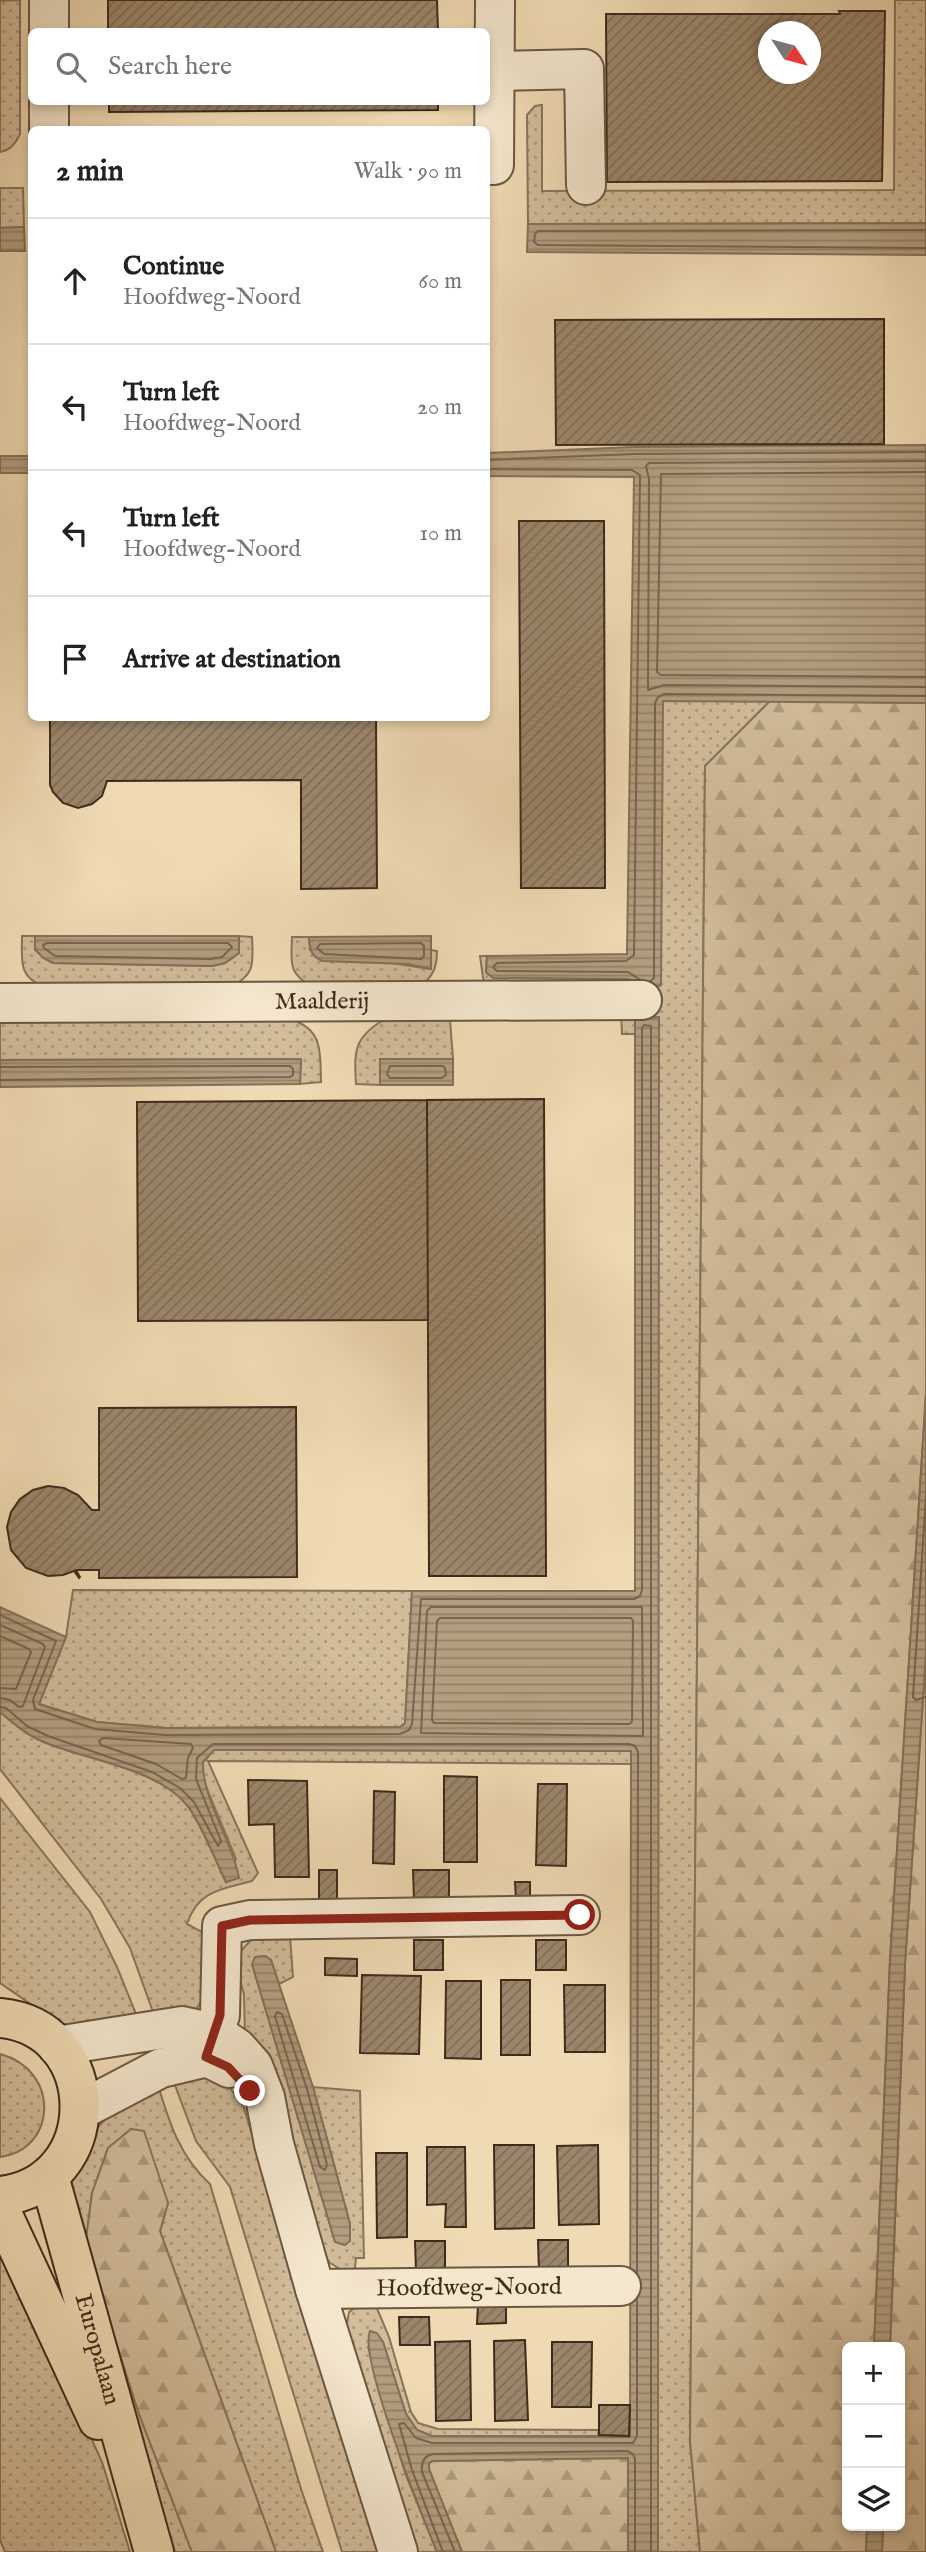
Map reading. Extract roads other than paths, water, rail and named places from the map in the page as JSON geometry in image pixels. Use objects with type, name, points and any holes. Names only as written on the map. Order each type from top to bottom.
[{"type":"main road","points":[[0,2018],[33,2028],[57,2046],[76,2076],[81,2110],[79,2129],[72,2146],[49,2176],[23,2191],[0,2196]]},
{"type":"main road","name":"Europalaan","points":[[49,2176],[150,2537]]},
{"type":"main road","name":"Europalaan","points":[[0,2210],[150,2537]]},
{"type":"street","points":[[49,0],[49,28]]},
{"type":"street","points":[[490,166],[494,165],[495,0]]},
{"type":"street","points":[[494,71],[584,69],[586,185]]},
{"type":"street","points":[[49,105],[49,126]]},
{"type":"street","name":"Maalderij","points":[[0,1003],[642,1000]]},
{"type":"street","points":[[81,2110],[161,2067],[211,2045],[220,2015],[222,1926],[250,1920],[580,1915]]},
{"type":"street","points":[[57,2046],[182,2026],[211,2045],[250,2091],[274,2144],[315,2290],[398,2552]]},
{"type":"street","name":"Hoofdweg-Noord","points":[[315,2290],[621,2286]]},
{"type":"water","points":[[926,223],[926,255],[527,252],[528,224]]},
{"type":"water","points":[[24,227],[25,251],[0,251],[0,228]]},
{"type":"water","points":[[926,445],[926,703],[663,701],[661,985],[653,989],[640,989],[628,979],[493,978],[486,972],[487,956],[627,954],[634,477],[490,476],[490,453],[634,447]]},
{"type":"water","points":[[0,456],[28,456],[28,473],[0,473]]},
{"type":"water","points":[[35,936],[239,936],[239,953],[225,963],[212,966],[53,963],[43,958],[35,949]]},
{"type":"water","points":[[431,936],[431,969],[408,964],[322,961],[311,951],[309,937]]},
{"type":"water","points":[[659,1017],[658,2552],[628,2552],[628,2458],[432,2461],[429,2463],[429,2469],[462,2552],[437,2552],[382,2403],[373,2372],[369,2347],[370,2331],[377,2333],[383,2342],[406,2414],[417,2430],[432,2436],[630,2437],[631,1751],[214,1750],[203,1762],[204,1776],[239,1878],[226,1882],[197,1821],[187,1805],[174,1792],[120,1766],[38,1739],[0,1712],[0,1607],[66,1637],[39,1704],[97,1722],[166,1728],[400,1727],[405,1723],[412,1591],[635,1591],[635,1018]]},
{"type":"water","points":[[301,1059],[300,1084],[0,1087],[0,1060]]},
{"type":"water","points":[[380,1059],[453,1059],[453,1085],[380,1085]]},
{"type":"water","points":[[926,1393],[926,1654],[905,1964],[890,2342],[874,2342],[890,1960]]},
{"type":"water","points":[[265,1956],[271,1960],[313,2087],[350,2224],[350,2241],[345,2245],[335,2242],[252,1964],[255,1957]]},
{"type":"water","points":[[867,2531],[883,2531],[882,2552],[866,2552]]}]
